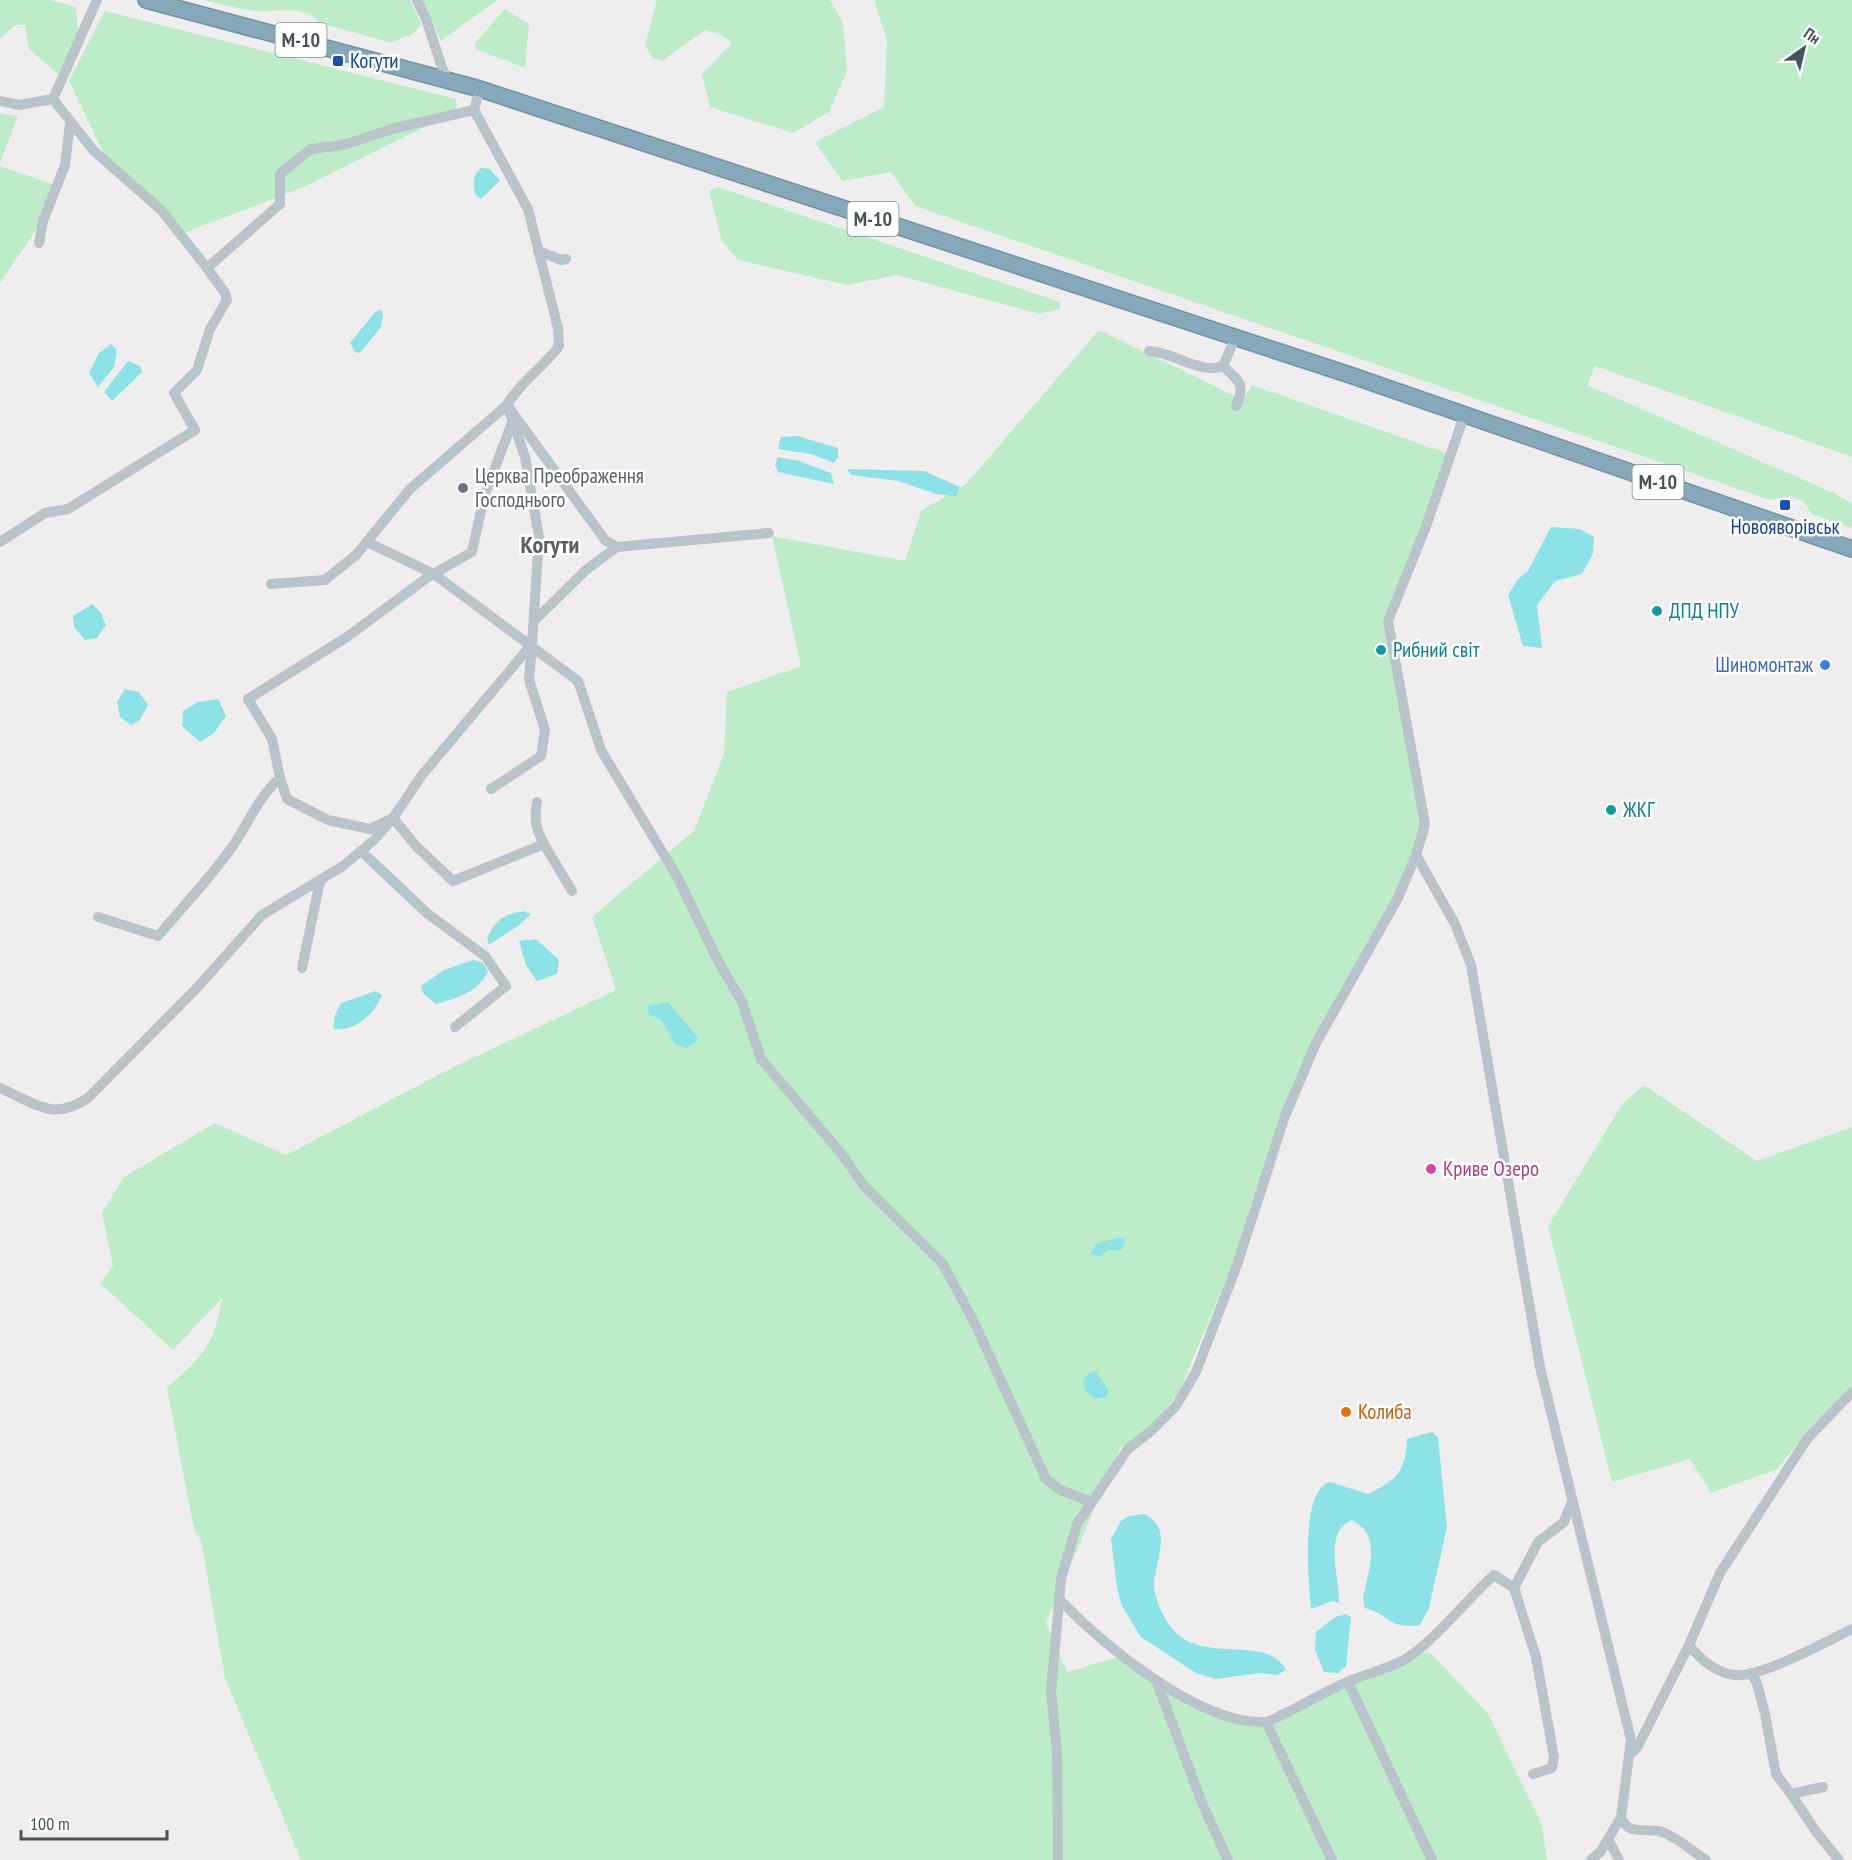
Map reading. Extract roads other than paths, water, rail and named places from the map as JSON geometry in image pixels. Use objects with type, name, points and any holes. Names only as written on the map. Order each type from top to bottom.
[{"type":"highway","name":"М-10","points":[[146,0],[480,89],[1236,338],[1852,549]]},
{"type":"street","points":[[53,99],[97,0]]},
{"type":"street","points":[[417,0],[446,79]]},
{"type":"street","points":[[271,584],[325,580],[356,555],[410,489],[507,405],[518,387],[550,359],[559,346],[558,328],[528,209],[474,110],[480,89]]},
{"type":"street","points":[[0,101],[19,105],[53,99]]},
{"type":"street","points":[[0,542],[45,513],[68,509],[195,430],[174,393],[197,370],[210,329],[227,300],[225,293],[207,268],[161,210],[93,150],[53,99]]},
{"type":"street","points":[[207,268],[280,204],[280,174],[311,149],[343,145],[395,128],[474,110]]},
{"type":"street","points":[[39,243],[43,221],[65,165],[70,123]]},
{"type":"street","points":[[538,250],[561,260],[566,259]]},
{"type":"street","points":[[1149,351],[1165,351],[1186,362],[1214,370],[1223,366],[1236,338]]},
{"type":"street","points":[[1223,366],[1240,381],[1242,391],[1236,406]]},
{"type":"street","points":[[491,789],[541,756],[545,730],[529,679],[539,537],[525,457],[507,405]]},
{"type":"street","points":[[507,405],[605,540],[617,547]]},
{"type":"street","points":[[1058,1860],[1059,1795],[1051,1692],[1061,1579],[1077,1524],[1091,1502],[1128,1449],[1176,1406],[1196,1372],[1238,1265],[1285,1116],[1316,1043],[1393,909],[1416,855],[1425,824],[1388,621],[1425,529],[1464,416]]},
{"type":"street","points":[[393,818],[370,829],[328,820],[287,800],[272,739],[248,699],[347,637],[434,573],[472,552],[484,497],[513,420]]},
{"type":"street","points":[[534,621],[586,570],[617,547],[769,534]]},
{"type":"street","points":[[367,542],[434,573],[532,644],[578,681],[601,750],[678,878],[717,959],[742,1002],[761,1059],[841,1153],[864,1186],[943,1264],[975,1324],[1046,1479],[1059,1489],[1091,1502]]},
{"type":"street","points":[[0,1088],[54,1112],[75,1107],[109,1078],[195,990],[262,915],[320,881],[361,851],[393,818],[422,775],[532,644]]},
{"type":"street","points":[[98,917],[158,936],[231,849],[264,792],[280,778]]},
{"type":"street","points":[[537,802],[535,813],[537,831],[572,891]]},
{"type":"street","points":[[393,818],[416,846],[453,881],[544,844]]},
{"type":"street","points":[[361,851],[428,914],[485,956],[506,986],[455,1027]]},
{"type":"street","points":[[1416,855],[1455,924],[1471,965],[1536,1369],[1572,1500],[1631,1740],[1621,1817],[1608,1839],[1591,1860]]},
{"type":"street","points":[[302,968],[320,881]]},
{"type":"street","points":[[1629,1755],[1637,1748],[1689,1645],[1720,1573],[1738,1543],[1807,1439],[1852,1392]]},
{"type":"street","points":[[1514,1588],[1538,1542],[1564,1522],[1572,1500]]},
{"type":"street","points":[[1060,1600],[1086,1627],[1156,1680],[1218,1714],[1242,1721],[1266,1722],[1348,1682],[1405,1659],[1494,1575],[1514,1588],[1536,1657],[1554,1757],[1552,1767],[1533,1774]]},
{"type":"street","points":[[1689,1645],[1702,1662],[1734,1675],[1751,1673],[1816,1647],[1852,1629]]},
{"type":"street","points":[[1751,1673],[1757,1683],[1766,1714],[1776,1773],[1817,1833],[1839,1860]]},
{"type":"street","points":[[1156,1680],[1202,1803],[1228,1860]]},
{"type":"street","points":[[1348,1682],[1432,1860]]},
{"type":"street","points":[[1266,1722],[1332,1860]]},
{"type":"street","points":[[1791,1794],[1823,1787]]},
{"type":"street","points":[[1621,1817],[1623,1823],[1636,1832],[1660,1832],[1706,1860]]},
{"type":"street","points":[[1608,1839],[1619,1860]]},
{"type":"water","points":[[481,168],[490,169],[500,181],[481,199],[475,194],[474,183],[476,173]]},
{"type":"water","points":[[381,310],[383,314],[381,327],[360,353],[355,352],[350,343],[375,312]]},
{"type":"water","points":[[111,344],[117,350],[114,367],[98,387],[89,373],[99,353]]},
{"type":"water","points":[[128,361],[140,366],[142,372],[112,401],[104,392]]},
{"type":"water","points":[[797,436],[838,448],[838,457],[834,463],[811,454],[778,449],[781,437]]},
{"type":"water","points":[[778,457],[799,461],[831,473],[834,484],[778,472],[775,465]]},
{"type":"water","points":[[847,469],[924,471],[960,487],[956,496],[936,494],[898,481],[851,475]]},
{"type":"water","points":[[1551,527],[1580,529],[1594,537],[1593,554],[1582,574],[1555,581],[1537,605],[1542,648],[1523,646],[1508,595],[1518,579],[1528,571]]},
{"type":"water","points":[[92,604],[101,613],[106,625],[97,638],[85,640],[74,627],[73,616]]},
{"type":"water","points":[[125,689],[139,692],[148,705],[140,720],[131,725],[120,717],[117,702]]},
{"type":"water","points":[[218,699],[226,716],[214,733],[200,742],[182,726],[183,711],[198,702]]},
{"type":"water","points":[[524,911],[531,914],[518,926],[489,945],[487,938],[497,922],[505,916]]},
{"type":"water","points":[[536,939],[559,960],[557,974],[537,981],[526,965],[519,941]]},
{"type":"water","points":[[473,960],[482,962],[488,971],[473,990],[436,1004],[423,993],[421,986],[444,970]]},
{"type":"water","points":[[376,991],[382,995],[369,1015],[349,1028],[333,1029],[335,1015],[341,1003]]},
{"type":"water","points":[[668,1002],[699,1039],[687,1048],[676,1045],[661,1020],[649,1014],[647,1006]]},
{"type":"water","points":[[1121,1237],[1126,1239],[1121,1251],[1109,1249],[1100,1256],[1090,1254],[1097,1243]]},
{"type":"water","points":[[1096,1371],[1109,1391],[1106,1397],[1095,1399],[1085,1390],[1083,1382],[1088,1374]]},
{"type":"water","points":[[1432,1432],[1438,1437],[1447,1527],[1429,1608],[1420,1625],[1396,1624],[1365,1608],[1363,1599],[1370,1565],[1370,1544],[1368,1535],[1362,1527],[1352,1520],[1343,1526],[1337,1535],[1335,1545],[1339,1603],[1333,1601],[1311,1609],[1308,1540],[1314,1502],[1320,1489],[1330,1482],[1368,1494],[1378,1489],[1393,1479],[1402,1467],[1407,1439]]},
{"type":"water","points":[[1144,1514],[1159,1528],[1161,1546],[1154,1591],[1167,1622],[1174,1631],[1187,1641],[1202,1646],[1265,1653],[1277,1659],[1286,1670],[1277,1675],[1260,1673],[1216,1679],[1196,1673],[1141,1637],[1122,1606],[1117,1588],[1111,1539],[1121,1521],[1129,1516]]},
{"type":"water","points":[[1345,1614],[1351,1617],[1346,1666],[1338,1673],[1324,1672],[1315,1650],[1316,1632],[1335,1617]]},
{"type":"place","name":"Когути","points":[[338,61]]},
{"type":"place","name":"Церква Преображення Господнього","points":[[463,488]]},
{"type":"place","name":"Новояворівськ","points":[[1785,505]]},
{"type":"place","name":"ДПД НПУ","points":[[1657,611]]},
{"type":"place","name":"Рибний світ","points":[[1381,650]]},
{"type":"place","name":"Шиномонтаж","points":[[1825,665]]},
{"type":"place","name":"ЖКГ","points":[[1611,810]]},
{"type":"place","name":"Криве Озеро","points":[[1431,1169]]},
{"type":"place","name":"Колиба","points":[[1346,1412]]},
{"type":"district","name":"Когути","points":[[550,545]]}]
